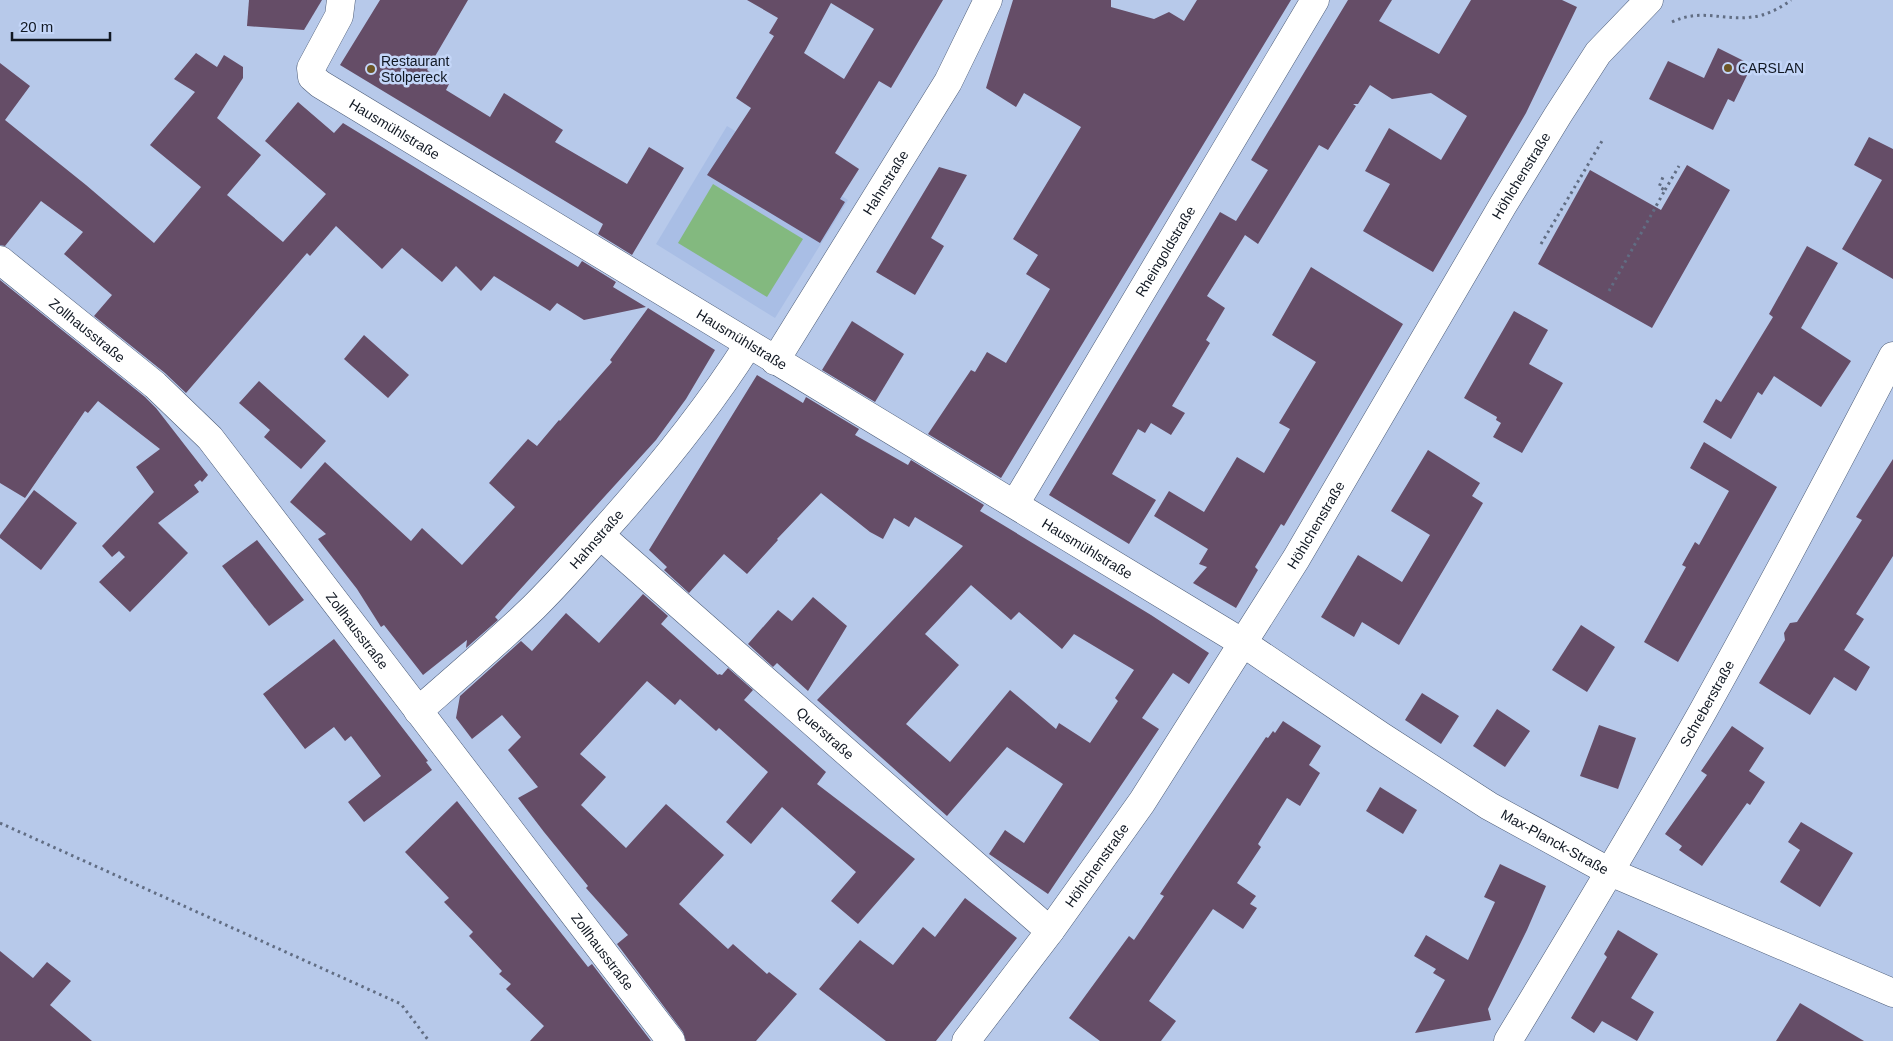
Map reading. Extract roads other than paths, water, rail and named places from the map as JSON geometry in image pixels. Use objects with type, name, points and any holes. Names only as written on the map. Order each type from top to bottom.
[{"type":"street","name":"Hausmühlstraße","points":[[341,0],[338,16],[311,68],[312,76],[320,84],[748,345],[1243,643]]},
{"type":"street","name":"Hahnstraße","points":[[775,361],[948,82],[988,0]]},
{"type":"street","name":"Rheingoldstraße","points":[[1015,504],[1315,0]]},
{"type":"street","name":"Höhlchenstraße","points":[[966,1041],[1050,931],[1142,802],[1296,559],[1503,205],[1558,115],[1598,53],[1648,0]]},
{"type":"street","name":"Zollhausstraße","points":[[0,260],[155,385],[210,438],[671,1041]]},
{"type":"street","name":"Hahnstraße","points":[[418,711],[535,606],[640,491],[705,409],[748,345]]},
{"type":"street","name":"Schreberstraße","points":[[1508,1041],[1610,872],[1702,712],[1788,556],[1893,356]]},
{"type":"street","name":"Querstraße","points":[[600,535],[1050,931]]},
{"type":"street","name":"Max-Planck-Straße","points":[[1243,643],[1489,806],[1610,872],[1893,993]]},
{"type":"place","name":"CARSLAN","points":[[1728,68]]},
{"type":"place","name":"Restaurant Stolpereck","points":[[371,69]]}]
